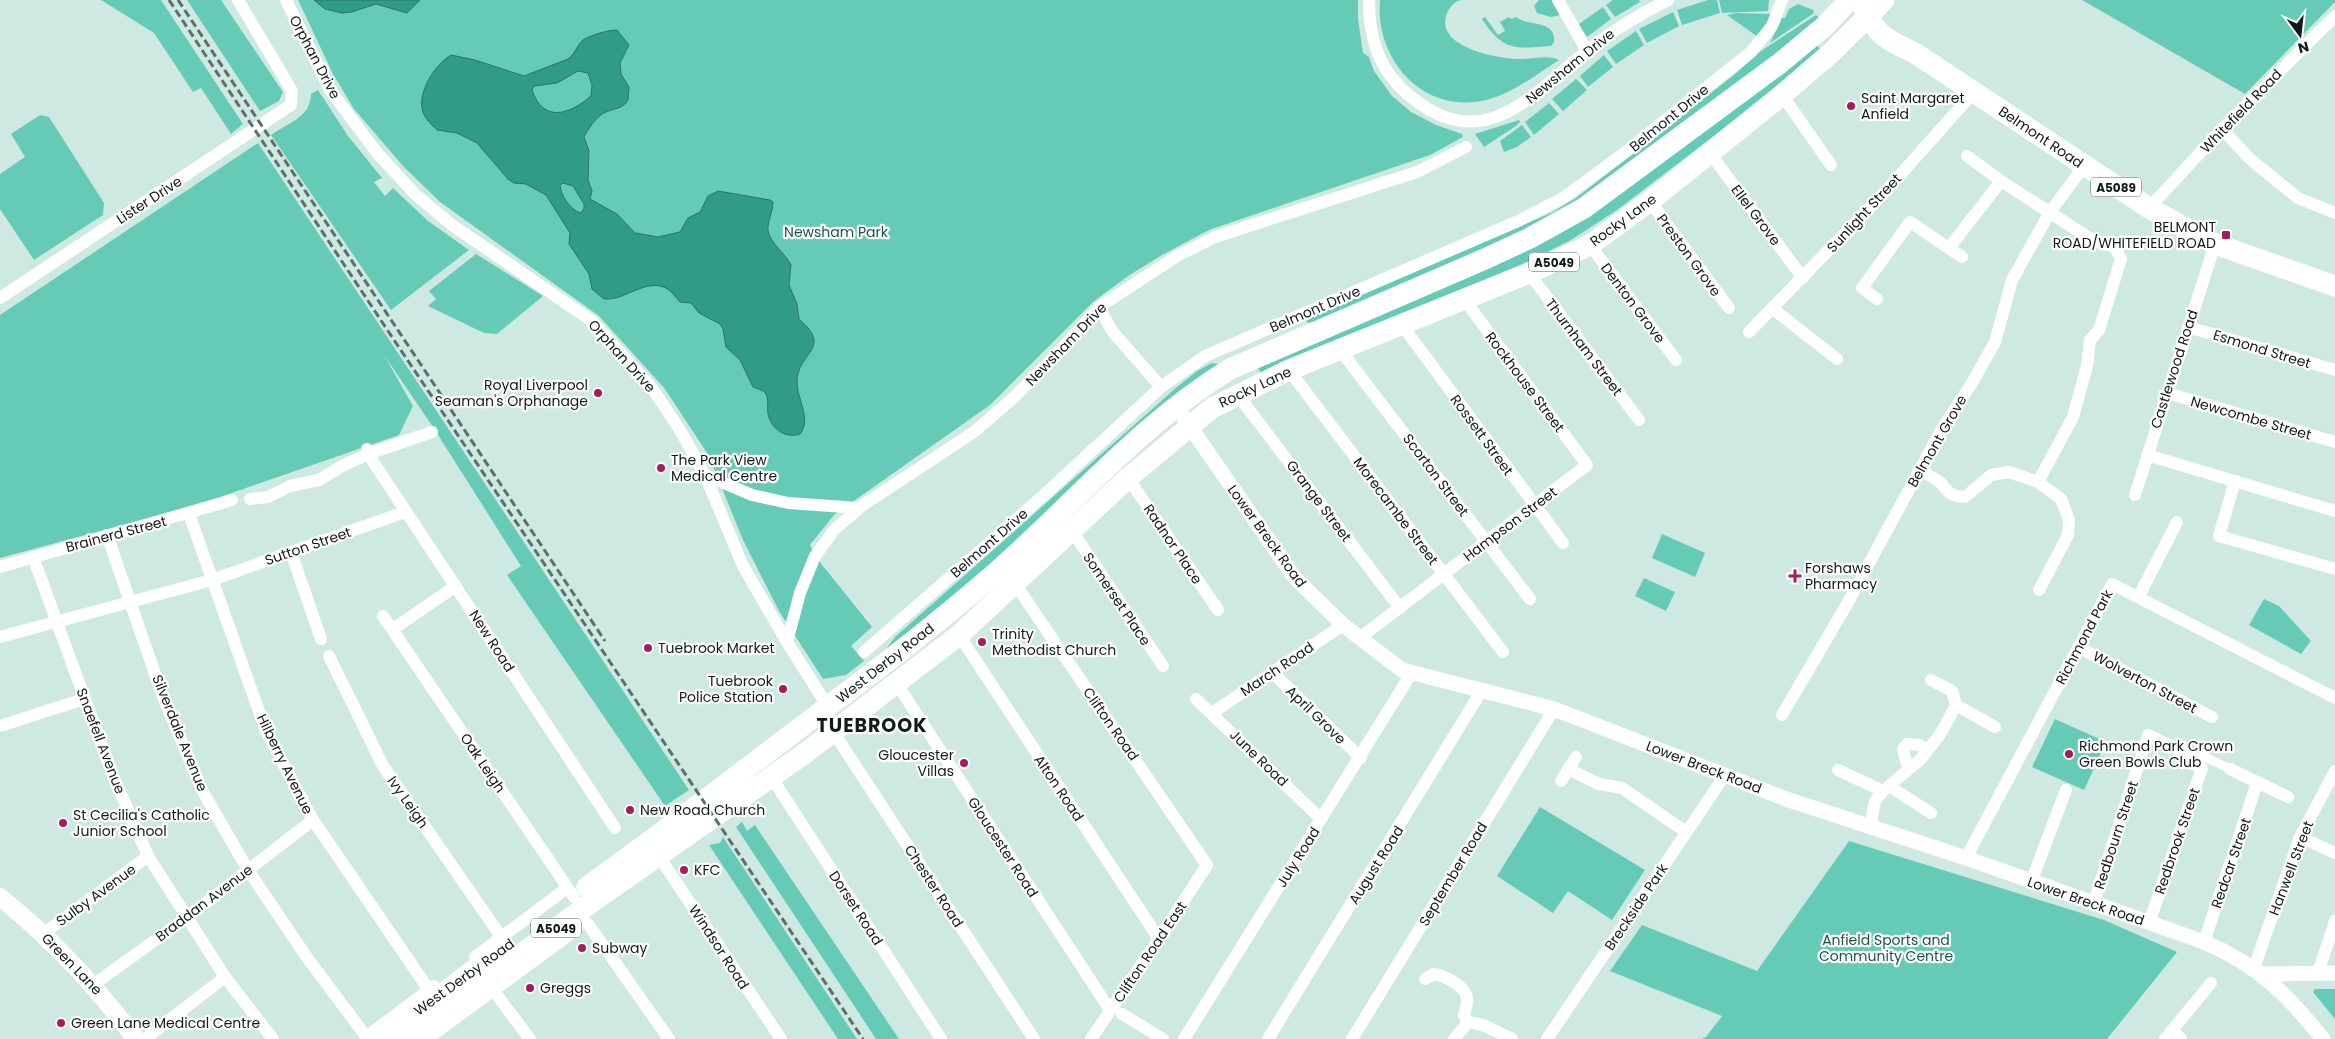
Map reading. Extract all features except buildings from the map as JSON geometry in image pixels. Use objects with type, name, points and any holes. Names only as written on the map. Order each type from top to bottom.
[{"type":"highway","name":"Rocky Lane","points":[[1176,406],[1230,369],[1487,258],[1530,238],[1584,208],[1779,64],[1826,26],[1849,0]]},
{"type":"highway","name":"Rocky Lane","points":[[1190,426],[1212,408],[1289,370],[1529,273],[1590,245],[1650,202],[1709,152],[1782,95],[1872,5]]},
{"type":"highway","name":"Belmont Road","points":[[1872,5],[1915,53],[2149,208],[2215,244],[2333,282]]},
{"type":"highway","name":"West Derby Road","points":[[408,1039],[577,903],[883,666],[995,573],[1115,459],[1176,406]]},
{"type":"highway","name":"West Derby Road","points":[[372,1038],[577,903],[658,855],[772,778],[834,732],[959,636],[1128,478],[1190,426]]},
{"type":"highway","points":[[828,707],[834,732]]},
{"type":"main road","name":"Green Lane","points":[[0,897],[44,934],[93,984],[136,1039]]},
{"type":"street","name":"Lister Drive","points":[[0,298],[232,147],[281,114],[291,105],[292,92],[285,78],[238,0]]},
{"type":"street","name":"Orphan Drive","points":[[286,0],[330,90],[378,154],[430,208],[592,321],[652,388],[680,430],[705,475],[743,566],[786,642],[828,707]]},
{"type":"street","name":"Newsham Drive","points":[[1369,0],[1369,29],[1380,59],[1396,85],[1420,104],[1440,116],[1468,121],[1490,119],[1514,110],[1530,100],[1587,51],[1628,21],[1668,0]]},
{"type":"street","points":[[1558,0],[1587,51]]},
{"type":"street","name":"Belmont Drive","points":[[864,652],[1044,495],[1161,387],[1205,356],[1508,226],[1563,198],[1623,154],[1751,52],[1772,26],[1782,0]]},
{"type":"street","name":"Whitefield Road","points":[[2149,208],[2222,130],[2335,16]]},
{"type":"street","name":"Sunlight Street","points":[[1749,332],[1803,278],[1975,91]]},
{"type":"street","points":[[1782,95],[1831,165]]},
{"type":"street","points":[[2222,130],[2250,159],[2298,198],[2335,213]]},
{"type":"street","name":"Newsham Drive","points":[[786,642],[800,593],[816,556],[834,529],[858,508],[974,432],[1025,386],[1099,307],[1177,256],[1215,237],[1417,172],[1466,147]]},
{"type":"street","name":"Ellel Grove","points":[[1709,152],[1803,278]]},
{"type":"street","points":[[1967,156],[2001,181],[2094,242],[2115,247],[2122,259],[2099,330],[2090,340],[2087,366],[2073,417],[2038,482]]},
{"type":"street","name":"Belmont Grove","points":[[1782,715],[1920,470],[1995,342],[2012,280],[2050,212],[2084,166]]},
{"type":"street","points":[[1949,248],[2001,181]]},
{"type":"street","name":"Preston Grove","points":[[1650,202],[1729,308]]},
{"type":"street","points":[[1877,299],[1862,288],[1910,222],[1962,257]]},
{"type":"street","name":"Castlewood Road","points":[[2136,495],[2147,455],[2215,244]]},
{"type":"street","name":"Denton Grove","points":[[1590,245],[1676,360]]},
{"type":"street","name":"Thurnham Street","points":[[1529,273],[1639,420]]},
{"type":"street","name":"Rockhouse Street","points":[[1464,299],[1587,465]]},
{"type":"street","points":[[1099,307],[1112,331],[1161,387]]},
{"type":"street","points":[[1773,309],[1837,359]]},
{"type":"street","name":"Rossett Street","points":[[1402,325],[1534,506],[1564,543]]},
{"type":"street","name":"Esmond Street","points":[[2188,327],[2335,370]]},
{"type":"street","name":"Scorton Street","points":[[1341,350],[1530,599]]},
{"type":"street","name":"Morecambe Street","points":[[1289,370],[1503,652]]},
{"type":"street","name":"Newcombe Street","points":[[2167,393],[2335,442]]},
{"type":"street","name":"Grange Street","points":[[1237,394],[1400,608]]},
{"type":"street","name":"Lower Breck Road","points":[[1176,406],[1295,578],[1343,625],[1402,670],[1554,709],[1786,799],[1966,858],[2093,905],[2204,942],[2231,954],[2259,971],[2290,998],[2323,1039]]},
{"type":"street","points":[[250,499],[268,497],[290,486],[319,480],[367,451],[432,432]]},
{"type":"street","name":"New Road","points":[[367,451],[405,512],[456,586],[615,828]]},
{"type":"street","points":[[2147,455],[2335,511]]},
{"type":"street","name":"Hampson Street","points":[[1361,637],[1587,465]]},
{"type":"street","points":[[1920,470],[1940,482],[1947,493],[1954,496],[1965,497],[1985,479],[1999,473],[2009,472],[2038,482],[2061,499],[2069,520],[2068,535],[2039,590]]},
{"type":"street","points":[[705,475],[752,495],[788,503],[858,508]]},
{"type":"street","name":"Radnor Place","points":[[1128,478],[1218,610]]},
{"type":"street","points":[[2235,481],[2219,536],[2335,569]]},
{"type":"street","name":"Brainerd Street","points":[[0,567],[107,535],[189,514],[232,500]]},
{"type":"street","name":"Sutton Street","points":[[130,602],[212,580],[405,512]]},
{"type":"street","name":"Hilberry Avenue","points":[[189,514],[266,731],[313,820],[429,990]]},
{"type":"street","points":[[2139,596],[2177,522]]},
{"type":"street","name":"Somerset Place","points":[[1072,531],[1162,666]]},
{"type":"street","name":"Silverdale Avenue","points":[[107,535],[163,697],[203,792],[248,870],[308,959],[372,1038]]},
{"type":"street","points":[[291,552],[321,639]]},
{"type":"street","name":"Snaefell Avenue","points":[[34,557],[55,621],[114,778],[148,856],[225,977],[273,1039]]},
{"type":"street","name":"Clifton Road","points":[[1015,584],[1207,865]]},
{"type":"street","name":"Richmond Park","points":[[1966,858],[2112,584],[2139,596],[2335,698]]},
{"type":"street","points":[[393,629],[456,586]]},
{"type":"street","points":[[0,637],[130,602]]},
{"type":"street","name":"Oak Leigh","points":[[382,616],[393,629],[577,903],[588,924],[669,1039]]},
{"type":"street","name":"March Road","points":[[1212,713],[1343,625]]},
{"type":"street","name":"Alton Road","points":[[959,636],[1159,940]]},
{"type":"street","name":"Wolverton Street","points":[[2078,647],[2212,717]]},
{"type":"street","name":"Ivy Leigh","points":[[329,656],[383,766],[502,938]]},
{"type":"street","name":"April Grove","points":[[1272,672],[1361,758]]},
{"type":"street","name":"July Road","points":[[1184,1039],[1412,674]]},
{"type":"street","points":[[1870,827],[1875,801],[1886,788],[1927,751],[1941,733],[1956,705],[1952,691],[1931,680]]},
{"type":"street","name":"Gloucester Road","points":[[896,684],[1115,1010]]},
{"type":"street","name":"August Road","points":[[1268,1039],[1482,690]]},
{"type":"street","points":[[0,726],[84,699]]},
{"type":"street","name":"June Road","points":[[1196,699],[1321,819]]},
{"type":"street","points":[[1956,705],[1995,727]]},
{"type":"street","name":"September Road","points":[[1352,1039],[1554,709]]},
{"type":"street","name":"Chester Road","points":[[834,732],[1034,1039]]},
{"type":"street","name":"Redbrook Street","points":[[2148,735],[2190,754],[2187,761],[2202,768],[2149,923]]},
{"type":"street","name":"Redbourn Street","points":[[2093,905],[2148,735]]},
{"type":"street","points":[[1910,768],[1906,762],[1903,749],[1908,744],[1920,745],[1927,751]]},
{"type":"street","points":[[2190,754],[2201,755],[2288,798]]},
{"type":"street","points":[[1561,780],[1576,757]]},
{"type":"street","points":[[1568,769],[1599,784],[1622,788],[1686,832]]},
{"type":"street","points":[[1838,770],[1886,788],[1931,813]]},
{"type":"street","name":"Breckside Park","points":[[1547,1039],[1725,775]]},
{"type":"street","name":"Hanwell Street","points":[[2259,971],[2300,837],[2334,776]]},
{"type":"street","name":"Dorset Road","points":[[772,778],[941,1039]]},
{"type":"street","name":"Redcar Street","points":[[2204,942],[2258,783]]},
{"type":"street","points":[[2031,882],[2066,790]]},
{"type":"street","name":"Braddan Avenue","points":[[93,984],[186,918],[313,820]]},
{"type":"street","points":[[2300,837],[2335,853]]},
{"type":"street","name":"Windsor Road","points":[[658,855],[781,1039]]},
{"type":"street","name":"Sulby Avenue","points":[[44,934],[148,856]]},
{"type":"street","name":"Clifton Road East","points":[[1091,1039],[1115,1010],[1207,865]]},
{"type":"street","points":[[372,1038],[429,990],[502,938],[577,903]]},
{"type":"street","name":"West Derby Road","points":[[427,1039],[576,930],[577,903]]},
{"type":"street","points":[[2318,972],[2335,921]]},
{"type":"street","points":[[2259,971],[2335,973]]},
{"type":"street","points":[[1424,979],[1434,974],[1444,976],[1465,992],[1468,1001],[1464,1015],[1468,1022],[1483,1025],[1512,1039]]},
{"type":"street","points":[[145,1039],[225,977]]},
{"type":"street","points":[[2173,1036],[2211,983]]},
{"type":"street","points":[[493,990],[530,1039]]},
{"type":"street","points":[[1115,1010],[1163,1039]]},
{"type":"street","points":[[1454,1039],[1468,1022]]},
{"type":"green space","points":[[101,0],[161,0],[243,124],[231,134],[201,88],[193,92],[154,33]]},
{"type":"green space","points":[[187,0],[221,0],[283,92],[279,101],[260,111]]},
{"type":"green space","name":"Newsham Park","points":[[298,0],[1358,0],[1358,19],[1363,53],[1369,57],[1374,71],[1392,96],[1411,112],[1436,125],[1462,134],[1463,137],[1430,155],[1209,230],[1162,255],[1128,276],[1093,302],[990,405],[834,515],[810,545],[815,556],[872,627],[851,646],[864,661],[846,675],[823,679],[779,611],[743,540],[709,456],[665,389],[599,316],[440,202],[403,166],[354,109],[333,74]]},
{"type":"green space","points":[[1380,0],[1461,0],[1451,6],[1446,16],[1446,27],[1450,36],[1459,43],[1470,49],[1496,56],[1517,59],[1549,57],[1559,60],[1524,83],[1496,97],[1463,102],[1442,99],[1423,91],[1408,78],[1395,62],[1386,43],[1381,22]]},
{"type":"green space","points":[[1539,0],[1552,0],[1560,15],[1551,17],[1537,13],[1534,6]]},
{"type":"green space","points":[[1613,0],[1639,0],[1640,2],[1615,17],[1606,5]]},
{"type":"green space","points":[[1708,0],[1717,0],[1720,13],[1682,25],[1677,10]]},
{"type":"green space","points":[[1719,0],[1769,0],[1768,11],[1722,13]]},
{"type":"green space","points":[[2082,0],[2335,0],[2335,2],[2245,94]]},
{"type":"green space","points":[[1798,4],[1813,10],[1814,13],[1770,43],[1782,18],[1785,18],[1789,9]]},
{"type":"green space","points":[[1603,7],[1611,19],[1587,37],[1579,24]]},
{"type":"green space","points":[[1673,12],[1679,26],[1647,43],[1639,29]]},
{"type":"green space","points":[[1736,13],[1772,14],[1758,37],[1727,15]]},
{"type":"green space","points":[[1816,15],[1819,18],[1795,39],[1579,204],[1338,316],[1308,323],[1305,318],[1551,213],[1576,198],[1734,75],[1761,51]]},
{"type":"green space","points":[[1485,17],[1498,35],[1505,31],[1500,22],[1509,17],[1511,19],[1516,17],[1551,30],[1554,42],[1551,46],[1528,48],[1510,46],[1496,37],[1489,29],[1482,19]]},
{"type":"green space","points":[[1636,31],[1644,45],[1616,64],[1607,51]]},
{"type":"green space","points":[[1815,44],[1824,52],[1617,210],[1571,240],[1523,264],[1261,373],[1256,365],[1474,271]]},
{"type":"green space","points":[[1604,55],[1613,67],[1588,87],[1580,76]]},
{"type":"green space","points":[[1576,79],[1587,90],[1563,111],[1552,99]]},
{"type":"green space","points":[[318,90],[348,136],[382,178],[374,182],[385,196],[393,188],[428,221],[469,250],[391,310],[271,135],[303,114],[310,102],[311,94]]},
{"type":"green space","points":[[1549,103],[1559,114],[1534,135],[1525,122]]},
{"type":"green space","points":[[40,115],[49,117],[104,203],[103,215],[34,260],[0,209],[0,174],[25,157],[11,134]]},
{"type":"green space","points":[[1519,120],[1520,122],[1516,126],[1484,147],[1475,134]]},
{"type":"green space","points":[[1522,125],[1531,137],[1517,147],[1504,152],[1500,141]]},
{"type":"green space","points":[[258,143],[689,790],[665,806],[507,575],[521,566],[433,427],[384,355],[413,406],[399,435],[200,504],[0,558],[0,315]]},
{"type":"green space","points":[[476,254],[543,296],[497,334],[484,333],[428,306],[436,299],[429,291]]},
{"type":"green space","points":[[1212,363],[1227,365],[1001,561],[849,679],[886,649],[895,637],[1177,387],[1197,371]]},
{"type":"green space","points":[[1662,534],[1705,553],[1695,577],[1652,558]]},
{"type":"green space","points":[[1644,578],[1675,592],[1666,611],[1635,596]]},
{"type":"green space","points":[[2264,599],[2279,606],[2311,641],[2301,654],[2249,625]]},
{"type":"green space","name":"Richmond Park Crown Green Bowls Club","points":[[2055,719],[2106,742],[2084,790],[2032,767]]},
{"type":"green space","points":[[1540,807],[1645,870],[1612,920],[1568,891],[1553,913],[1497,876]]},
{"type":"green space","points":[[742,822],[747,831],[755,825],[899,1039],[876,1039],[736,827]]},
{"type":"green space","points":[[723,837],[857,1039],[838,1039],[709,845],[720,843]]},
{"type":"green space","name":"Anfield Sports and Community Centre","points":[[1849,841],[2104,920],[2177,952],[2107,1039],[1701,1039],[1706,1037],[1722,1016],[1610,971],[1642,925],[1757,971]]},
{"type":"green space","points":[[2315,989],[2335,989],[2335,1019],[2313,992]]},
{"type":"shaded area","points":[[314,0],[420,0],[407,13],[376,4],[352,12],[342,13],[325,9]]},
{"type":"shaded area","points":[[617,30],[629,45],[620,63],[621,74],[629,87],[628,100],[620,107],[607,111],[598,117],[584,137],[589,151],[588,180],[592,191],[590,199],[617,214],[635,233],[658,237],[680,232],[688,218],[700,212],[708,196],[718,191],[773,202],[768,231],[772,240],[791,265],[789,285],[797,304],[799,319],[809,329],[814,344],[802,364],[797,382],[805,422],[800,434],[785,434],[772,424],[768,414],[766,394],[753,387],[740,360],[726,347],[723,329],[720,324],[699,313],[691,303],[680,302],[668,289],[658,286],[650,286],[612,299],[604,299],[592,289],[589,274],[569,244],[570,233],[546,195],[526,184],[514,183],[508,179],[477,143],[457,133],[437,130],[424,114],[422,101],[426,85],[434,71],[451,55],[475,60],[524,76],[568,59],[586,38]],"holes":[[[578,71],[588,73],[592,85],[591,96],[583,103],[566,111],[557,112],[543,108],[532,90],[534,86],[557,83]],[[563,183],[573,186],[584,204],[584,209],[580,213],[564,198],[560,185]]]},
{"type":"railway","points":[[169,0],[388,331],[863,1039]]},
{"type":"railway","points":[[178,0],[605,641]]},
{"type":"place","name":"Saint Margaret Anfield","points":[[1851,106]]},
{"type":"place","name":"BELMONT ROAD/WHITEFIELD ROAD","points":[[2226,235]]},
{"type":"place","name":"Royal Liverpool Seaman's Orphanage","points":[[598,393]]},
{"type":"place","name":"The Park View Medical Centre","points":[[661,468]]},
{"type":"place","name":"Forshaws Pharmacy","points":[[1795,576]]},
{"type":"place","name":"Trinity Methodist Church","points":[[982,642]]},
{"type":"place","name":"Tuebrook Market","points":[[648,648]]},
{"type":"place","name":"Tuebrook Police Station","points":[[783,689]]},
{"type":"place","name":"Richmond Park Crown Green Bowls Club","points":[[2069,754]]},
{"type":"place","name":"Gloucester Villas","points":[[964,763]]},
{"type":"place","name":"New Road Church","points":[[630,810]]},
{"type":"place","name":"St Cecilia's Catholic Junior School","points":[[63,823]]},
{"type":"place","name":"KFC","points":[[684,870]]},
{"type":"place","name":"Subway","points":[[582,948]]},
{"type":"place","name":"Greggs","points":[[530,988]]},
{"type":"place","name":"Green Lane Medical Centre","points":[[61,1023]]},
{"type":"district","name":"TUEBROOK","points":[[872,725]]}]
